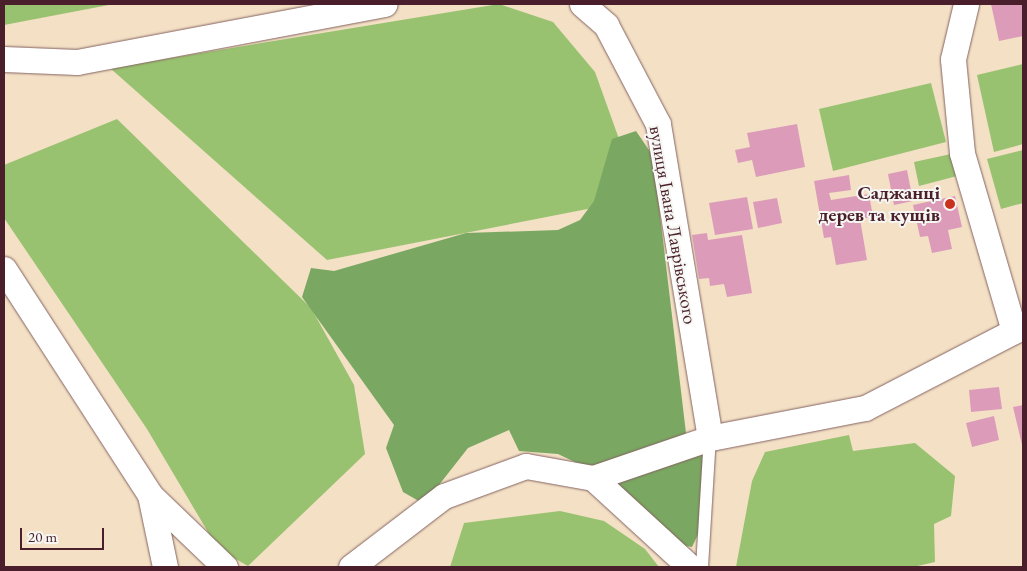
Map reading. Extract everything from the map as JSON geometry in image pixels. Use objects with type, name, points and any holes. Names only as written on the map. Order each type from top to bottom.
[{"type":"street","points":[[4,59],[77,62],[385,4]]},
{"type":"street","name":"вулиця Івана Лаврівського","points":[[582,4],[606,25],[658,124],[710,438]]},
{"type":"street","points":[[351,567],[453,493],[526,466],[593,478],[710,438],[865,408],[1018,330],[962,153],[952,60],[966,4]]},
{"type":"street","points":[[4,269],[150,494],[225,567]]},
{"type":"street","points":[[593,478],[690,567]]},
{"type":"street","points":[[150,494],[165,567]]},
{"type":"lane","points":[[702,567],[710,438]]},
{"type":"green space","points":[[4,4],[114,4],[4,25]]},
{"type":"green space","points":[[499,4],[553,22],[595,72],[619,139],[613,204],[327,260],[110,68]]},
{"type":"green space","points":[[1023,64],[1023,144],[994,152],[977,75]]},
{"type":"green space","points":[[931,83],[946,142],[833,171],[819,109]]},
{"type":"green space","points":[[117,119],[311,308],[354,385],[365,454],[248,566],[218,549],[147,429],[4,218],[4,165]]},
{"type":"green space","points":[[636,131],[653,156],[688,450],[708,455],[702,526],[692,547],[681,545],[670,531],[637,507],[617,482],[558,454],[519,451],[509,430],[468,448],[424,504],[403,492],[386,448],[394,425],[302,297],[311,268],[334,271],[466,233],[558,230],[580,220],[594,201],[612,139]]},
{"type":"green space","points":[[1023,150],[1023,203],[1001,209],[987,159]]},
{"type":"green space","points":[[951,154],[957,176],[919,186],[914,162]]},
{"type":"green space","points":[[849,435],[853,451],[915,443],[955,476],[951,516],[934,524],[935,562],[913,567],[736,567],[752,481],[765,452]]},
{"type":"green space","points":[[560,511],[604,521],[645,549],[659,567],[450,567],[464,523]]},
{"type":"building","points":[[991,4],[1023,4],[1023,36],[999,41]]},
{"type":"building","points":[[797,124],[805,167],[756,177],[752,160],[738,163],[735,150],[750,147],[747,133]]},
{"type":"building","points":[[907,170],[913,201],[894,205],[888,174]]},
{"type":"building","points":[[849,175],[851,190],[829,193],[831,200],[869,194],[873,217],[860,219],[867,260],[836,265],[831,237],[824,238],[814,181]]},
{"type":"building","points":[[955,196],[962,227],[948,230],[952,249],[932,253],[928,236],[920,237],[913,205]]},
{"type":"building","points":[[747,197],[753,229],[715,235],[709,203]]},
{"type":"building","points":[[777,198],[782,223],[758,228],[753,202]]},
{"type":"building","points":[[707,233],[708,240],[742,235],[752,293],[727,297],[724,284],[710,286],[709,278],[699,279],[692,235]]},
{"type":"building","points":[[999,387],[1002,409],[971,412],[969,390]]},
{"type":"building","points":[[1023,405],[1023,449],[1013,407]]},
{"type":"building","points":[[994,416],[999,440],[972,447],[966,423]]},
{"type":"place","name":"Саджанці дерев та кущів","points":[[950,204]]}]
